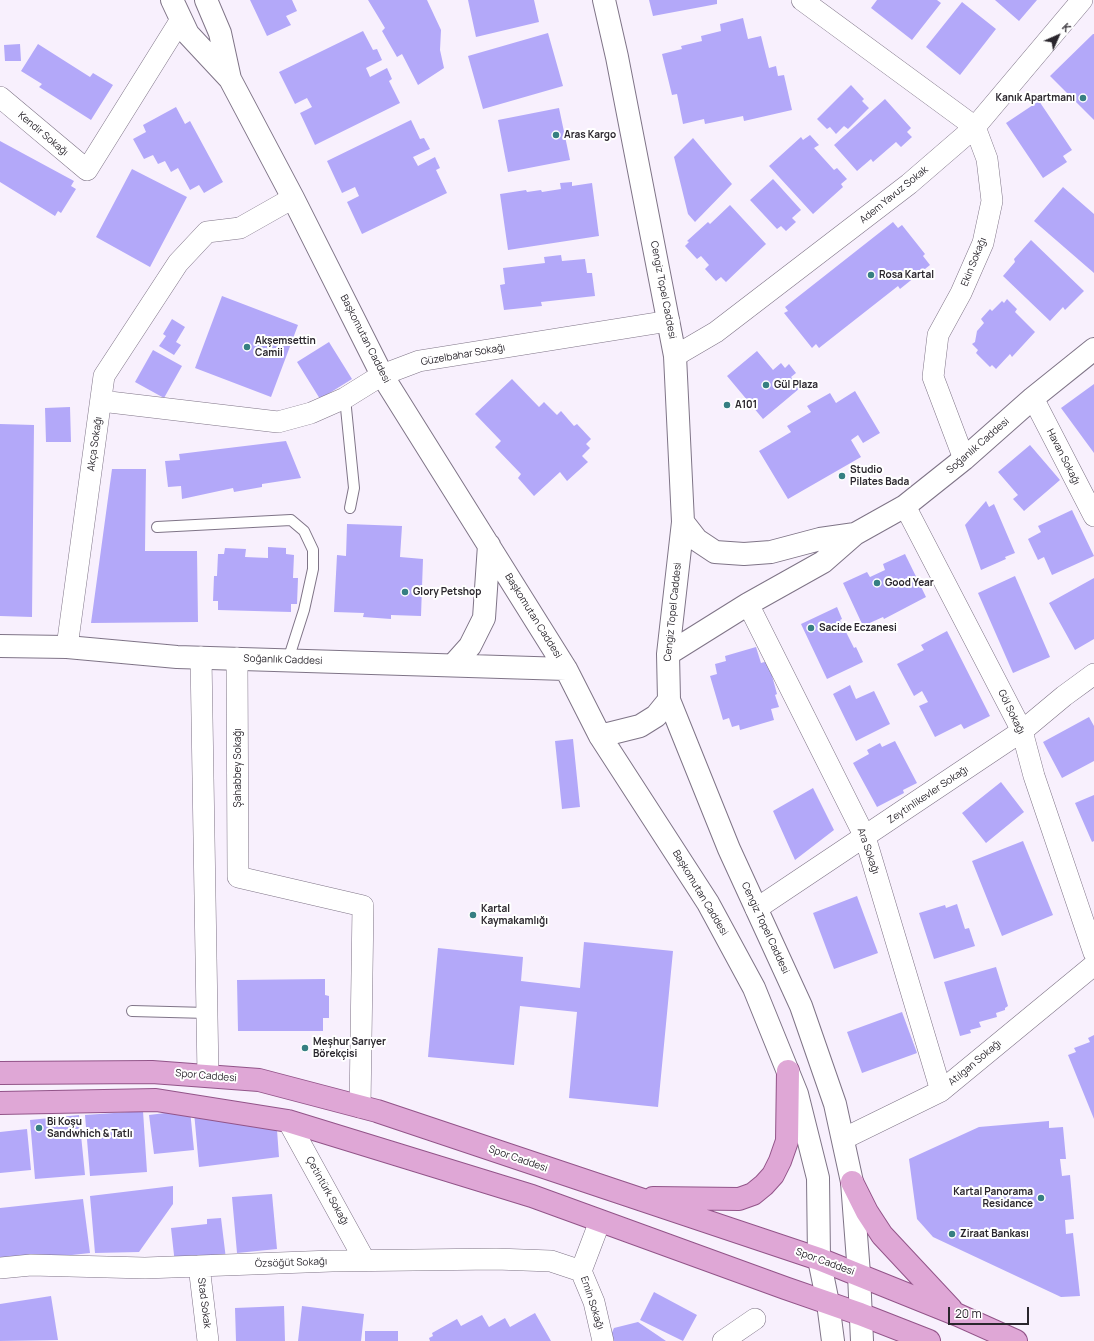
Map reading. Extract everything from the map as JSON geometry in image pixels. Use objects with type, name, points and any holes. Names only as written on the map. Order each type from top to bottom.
[{"type":"main road","points":[[632,1198],[740,1199],[753,1194],[764,1185],[777,1168],[786,1141],[788,1071]]},
{"type":"main road","name":"Spor Caddesi","points":[[0,1073],[152,1072],[259,1080],[377,1111],[632,1198],[818,1259],[859,1274],[1016,1341]]},
{"type":"main road","points":[[0,1103],[156,1100],[288,1121],[532,1196],[860,1314],[929,1341]]},
{"type":"main road","points":[[852,1182],[867,1212],[882,1235],[958,1315]]},
{"type":"street","name":"Başkomutan Caddesi","points":[[172,0],[180,21],[188,34],[230,79],[293,198],[382,375],[566,669],[600,736],[708,903],[754,988],[797,1094],[818,1178],[818,1259]]},
{"type":"street","points":[[206,0],[220,33],[230,79]]},
{"type":"street","name":"Cengiz Topel Caddesi","points":[[604,0],[617,57],[675,356],[683,522],[668,654],[669,700],[729,849],[801,1006],[835,1104],[852,1182],[859,1274],[862,1341]]},
{"type":"street","points":[[802,0],[976,127]]},
{"type":"street","name":"Adem Yavuz Sokak","points":[[675,356],[722,328],[909,184],[976,127],[1082,0]]},
{"type":"street","name":"Kendir Sokağı","points":[[0,97],[87,170],[180,21]]},
{"type":"street","name":"Ekin Sokağı","points":[[964,460],[933,377],[938,335],[961,293],[983,243],[992,201],[987,159],[976,127]]},
{"type":"street","name":"Akça Sokağı","points":[[67,647],[104,376],[178,262],[207,232],[240,228],[293,198]]},
{"type":"street","name":"Güzelbahar Sokağı","points":[[101,401],[278,422],[311,414],[345,398],[382,375],[419,362],[669,321]]},
{"type":"street","name":"Soğanlık Caddesi","points":[[668,654],[748,604],[823,562],[855,534],[905,506],[964,460],[1033,398],[1094,349]]},
{"type":"street","name":"Havan Sokağı","points":[[1033,398],[1094,516]]},
{"type":"street","name":"Göl Sokağı","points":[[905,506],[1022,731],[1034,776],[1094,953]]},
{"type":"street","name":"Soğanlık Caddesi","points":[[683,522],[698,540],[715,552],[737,554],[771,552],[820,539],[855,534]]},
{"type":"street","points":[[452,665],[470,646],[484,618],[489,546]]},
{"type":"street","name":"Ara Sokağı","points":[[748,604],[865,837],[941,1091]]},
{"type":"street","name":"Soğanlık Caddesi","points":[[0,646],[67,647],[201,658],[566,669]]},
{"type":"street","points":[[201,658],[208,1076]]},
{"type":"street","name":"Şahabbey Sokağı","points":[[237,658],[238,877],[363,906],[360,1107]]},
{"type":"street","name":"Zeytinlikevler Sokağı","points":[[756,909],[1022,731],[1064,696],[1094,674]]},
{"type":"street","points":[[600,736],[640,726],[656,716],[669,700]]},
{"type":"street","name":"Atılgan Sokağı","points":[[843,1139],[941,1091],[1094,965]]},
{"type":"street","name":"Çetintürk Sokağı","points":[[288,1121],[365,1261]]},
{"type":"street","name":"Emin Sokağı","points":[[600,1221],[581,1271],[594,1302],[603,1341]]},
{"type":"street","name":"Özsöğüt Sokağı","points":[[0,1268],[31,1265],[145,1268],[365,1261],[496,1259],[551,1261],[581,1271]]},
{"type":"street","points":[[818,1259],[828,1303],[833,1341]]},
{"type":"street","name":"Stad Sokak","points":[[199,1266],[208,1341]]},
{"type":"street","points":[[723,1341],[755,1319]]},
{"type":"lane","points":[[345,398],[354,488],[350,508]]},
{"type":"lane","points":[[157,527],[291,520],[304,531],[313,550],[313,569],[304,610],[288,660]]},
{"type":"lane","points":[[132,1012],[207,1013]]},
{"type":"building","points":[[250,0],[292,0],[297,11],[286,16],[291,25],[267,36]]},
{"type":"building","points":[[368,0],[427,0],[441,30],[440,50],[444,68],[418,85],[402,54],[397,57],[382,31],[385,28]]},
{"type":"building","points":[[468,0],[534,0],[539,22],[476,37]]},
{"type":"building","points":[[649,0],[717,0],[717,4],[653,16]]},
{"type":"building","points":[[877,0],[937,0],[941,3],[912,40],[871,8]]},
{"type":"building","points":[[995,0],[1037,0],[1019,21]]},
{"type":"building","points":[[962,2],[996,29],[960,75],[926,47]]},
{"type":"building","points":[[743,18],[748,39],[761,36],[769,68],[776,66],[778,76],[784,75],[792,110],[744,121],[743,116],[705,124],[704,119],[683,124],[677,94],[672,95],[662,54],[682,49],[681,46],[702,41],[701,36],[721,31],[720,24]]},
{"type":"building","points":[[363,31],[373,50],[377,49],[382,60],[366,68],[370,77],[387,68],[392,79],[389,81],[400,103],[315,145],[300,113],[312,107],[307,98],[295,104],[279,72]]},
{"type":"building","points":[[548,33],[563,86],[483,109],[468,56]]},
{"type":"building","name":"Kanık Apartmanı","points":[[1094,34],[1094,120],[1050,76]]},
{"type":"building","points":[[20,44],[21,61],[5,61],[4,45]]},
{"type":"building","points":[[38,44],[90,77],[93,73],[113,85],[91,120],[39,87],[42,84],[21,71]]},
{"type":"building","points":[[851,85],[864,99],[862,101],[869,108],[848,129],[844,126],[836,134],[830,127],[827,129],[817,119]]},
{"type":"building","points":[[885,99],[911,128],[907,132],[912,137],[901,147],[896,142],[873,162],[871,159],[857,171],[834,145]]},
{"type":"building","points":[[1039,101],[1072,150],[1063,156],[1067,162],[1043,178],[1006,123]]},
{"type":"building","points":[[176,107],[185,124],[190,121],[223,182],[204,193],[199,185],[190,190],[178,168],[171,172],[165,161],[158,164],[153,155],[144,159],[133,139],[146,132],[143,125]]},
{"type":"building","points":[[559,108],[570,160],[508,172],[498,120]]},
{"type":"building","points":[[411,120],[420,139],[424,138],[430,149],[413,157],[418,166],[435,157],[440,168],[436,170],[447,193],[362,234],[347,202],[359,196],[355,187],[342,193],[327,161]]},
{"type":"building","points":[[810,135],[819,145],[814,148],[834,170],[837,168],[847,179],[841,184],[843,187],[813,214],[769,166],[801,137],[803,140]]},
{"type":"building","points":[[693,138],[732,184],[695,222],[688,214],[674,157]]},
{"type":"building","points":[[0,141],[74,181],[71,186],[76,189],[61,213],[58,211],[55,216],[0,182]]},
{"type":"building","points":[[132,169],[187,197],[150,267],[96,237]]},
{"type":"building","points":[[773,179],[801,210],[792,218],[796,222],[786,231],[781,226],[777,229],[750,200]]},
{"type":"building","points":[[572,182],[572,186],[592,183],[599,236],[508,250],[500,194],[526,190],[527,192],[541,190],[542,192],[561,189],[560,183]]},
{"type":"building","points":[[1063,187],[1094,214],[1094,273],[1034,221]]},
{"type":"building","points":[[730,205],[766,244],[726,282],[721,277],[716,281],[705,269],[709,265],[701,256],[697,259],[685,246],[689,242],[687,241],[708,222],[710,224]]},
{"type":"building","name":"Rosa Kartal","points":[[893,222],[898,228],[902,225],[925,254],[923,256],[930,265],[900,289],[898,286],[819,348],[816,344],[812,348],[784,313],[788,311],[785,307]]},
{"type":"building","points":[[1031,240],[1084,291],[1065,310],[1063,307],[1050,321],[1003,276],[1015,262],[1014,259]]},
{"type":"building","points":[[561,255],[562,261],[585,259],[587,273],[592,273],[595,296],[541,302],[542,306],[504,310],[500,285],[505,284],[503,268],[545,263],[544,257]]},
{"type":"building","name":"Akşemsettin Camii","points":[[222,296],[298,325],[271,397],[195,368]]},
{"type":"building","points":[[1007,299],[1017,309],[1015,312],[1035,332],[1012,357],[1010,354],[996,369],[992,365],[990,367],[976,353],[978,350],[972,344],[975,342],[977,331],[984,323],[981,319],[990,309],[992,311],[1002,301],[1004,303]]},
{"type":"building","points":[[172,319],[185,327],[176,342],[181,345],[174,355],[159,346],[166,336],[163,334]]},
{"type":"building","points":[[329,342],[352,379],[320,399],[297,362]]},
{"type":"building","points":[[153,350],[182,366],[164,398],[135,382]]},
{"type":"building","name":"Gül Plaza","points":[[757,351],[773,370],[781,363],[785,368],[789,364],[796,373],[791,377],[800,388],[763,419],[727,376]]},
{"type":"building","points":[[512,379],[539,407],[544,402],[557,415],[561,411],[574,426],[577,424],[591,439],[586,444],[590,448],[582,456],[588,462],[567,481],[560,472],[534,496],[518,478],[521,474],[495,447],[501,441],[475,414]]},
{"type":"building","points":[[1094,384],[1094,453],[1061,408]]},
{"type":"building","points":[[855,391],[880,433],[863,443],[858,435],[851,440],[861,457],[788,499],[759,451],[791,432],[787,426],[811,412],[807,406],[830,393],[836,403]]},
{"type":"building","points":[[70,407],[71,442],[46,442],[45,408]]},
{"type":"building","points":[[0,424],[34,425],[32,617],[0,616]]},
{"type":"building","points":[[286,441],[301,478],[262,484],[262,487],[234,492],[233,488],[182,499],[181,486],[168,487],[165,461],[180,460],[179,454]]},
{"type":"building","points":[[1030,445],[1060,480],[1024,511],[1013,499],[1018,495],[998,472]]},
{"type":"building","points":[[112,469],[146,469],[145,551],[197,551],[198,622],[91,623]]},
{"type":"building","points":[[986,501],[989,507],[994,504],[1015,553],[1005,557],[1006,559],[981,570],[965,525]]},
{"type":"building","points":[[1072,510],[1094,556],[1052,575],[1044,557],[1038,560],[1028,539],[1041,532],[1038,526]]},
{"type":"building","points":[[347,524],[402,526],[400,557],[423,559],[421,616],[391,615],[391,619],[363,617],[364,613],[334,612],[337,555],[346,556]]},
{"type":"building","points":[[268,547],[286,548],[286,554],[294,555],[293,578],[298,578],[297,604],[291,604],[291,612],[218,610],[218,601],[213,601],[214,576],[217,576],[218,554],[224,554],[225,548],[246,549],[245,557],[268,558]]},
{"type":"building","points":[[905,554],[926,597],[884,619],[883,617],[863,626],[843,583],[867,572],[870,577],[885,570],[883,564]]},
{"type":"building","points":[[1015,576],[1050,657],[1013,673],[978,593]]},
{"type":"building","points":[[1094,578],[1094,639],[1075,650],[1049,603]]},
{"type":"building","points":[[837,607],[842,619],[840,620],[863,662],[827,679],[801,624]]},
{"type":"building","points":[[947,631],[990,716],[964,729],[961,724],[935,737],[919,706],[928,702],[922,691],[914,696],[897,664],[924,650],[921,645]]},
{"type":"building","points":[[756,647],[761,663],[768,661],[779,707],[771,709],[774,720],[740,730],[739,725],[732,727],[729,718],[723,720],[710,676],[717,674],[715,664],[726,661],[725,656]]},
{"type":"building","points":[[850,685],[856,699],[874,691],[890,724],[856,741],[833,694]]},
{"type":"building","points":[[1089,717],[1094,726],[1094,761],[1062,778],[1043,742]]},
{"type":"building","points":[[573,739],[580,807],[562,809],[555,741]]},
{"type":"building","points":[[895,741],[917,783],[903,790],[904,793],[877,807],[853,763],[869,754],[867,750],[880,743],[882,747]]},
{"type":"building","points":[[1001,782],[1024,812],[986,843],[962,813]]},
{"type":"building","points":[[813,788],[834,830],[795,860],[773,811]]},
{"type":"building","points":[[1094,795],[1094,841],[1092,842],[1075,803]]},
{"type":"building","points":[[1023,841],[1053,915],[1002,936],[972,861]]},
{"type":"building","points":[[857,896],[878,953],[834,969],[813,913]]},
{"type":"building","points":[[957,904],[965,929],[969,928],[975,946],[934,959],[919,913],[945,905],[946,908]]},
{"type":"building","points":[[584,942],[673,951],[658,1107],[569,1098],[577,1012],[520,1006],[514,1065],[428,1057],[438,948],[523,957],[521,981],[580,988]]},
{"type":"building","points":[[996,967],[1008,1006],[1005,1010],[996,1013],[997,1017],[979,1022],[981,1027],[970,1030],[971,1033],[960,1036],[944,982]]},
{"type":"building","points":[[325,979],[325,995],[329,996],[329,1018],[323,1018],[323,1031],[238,1031],[237,980]]},
{"type":"building","points":[[902,1012],[917,1053],[862,1073],[847,1032]]},
{"type":"building","points":[[1094,1035],[1094,1119],[1068,1055],[1076,1052],[1074,1048],[1090,1042],[1088,1038]]},
{"type":"building","points":[[190,1110],[194,1150],[154,1154],[149,1115]]},
{"type":"building","points":[[143,1111],[147,1172],[90,1176],[85,1115]]},
{"type":"building","points":[[194,1112],[277,1130],[279,1157],[199,1167]]},
{"type":"building","points":[[79,1115],[85,1175],[35,1179],[30,1120]]},
{"type":"building","points":[[1049,1121],[1049,1128],[1063,1127],[1066,1159],[1060,1159],[1062,1176],[1070,1175],[1074,1219],[1065,1220],[1066,1234],[1073,1233],[1080,1296],[1061,1297],[933,1237],[917,1219],[909,1159],[979,1127]]},
{"type":"building","points":[[27,1129],[31,1170],[0,1173],[0,1132]]},
{"type":"building","points":[[173,1186],[173,1204],[139,1252],[95,1253],[90,1196]]},
{"type":"building","points":[[272,1194],[277,1249],[237,1253],[232,1197]]},
{"type":"building","points":[[83,1199],[90,1253],[0,1263],[0,1208]]},
{"type":"building","points":[[221,1218],[226,1259],[175,1264],[171,1228],[207,1224],[207,1219]]},
{"type":"building","points":[[654,1292],[697,1315],[683,1341],[640,1320]]},
{"type":"building","points":[[51,1296],[58,1340],[0,1341],[0,1304]]},
{"type":"building","points":[[284,1306],[285,1341],[236,1341],[235,1308]]},
{"type":"building","points":[[302,1306],[364,1314],[361,1341],[298,1341]]},
{"type":"building","points":[[535,1313],[551,1341],[430,1341],[429,1338],[433,1336],[432,1333],[457,1319],[461,1326],[482,1315],[489,1327],[505,1318],[510,1327]]},
{"type":"building","points":[[638,1322],[666,1341],[608,1341],[614,1328]]},
{"type":"building","points":[[365,1331],[398,1331],[398,1341],[365,1341]]},
{"type":"place","name":"Kanık Apartmanı","points":[[1083,98]]},
{"type":"place","name":"Aras Kargo","points":[[556,135]]},
{"type":"place","name":"Rosa Kartal","points":[[871,275]]},
{"type":"place","name":"Akşemsettin Camii","points":[[247,347]]},
{"type":"place","name":"Gül Plaza","points":[[766,385]]},
{"type":"place","name":"A101","points":[[727,405]]},
{"type":"place","name":"Studio Pilates Bada","points":[[842,476]]},
{"type":"place","name":"Good Year","points":[[877,583]]},
{"type":"place","name":"Glory Petshop","points":[[405,592]]},
{"type":"place","name":"Sacide Eczanesi","points":[[811,628]]},
{"type":"place","name":"Kartal Kaymakamlığı","points":[[473,915]]},
{"type":"place","name":"Meşhur Sarıyer Börekçisi","points":[[305,1048]]},
{"type":"place","name":"Bi Koşu Sandwhich & Tatlı","points":[[39,1128]]},
{"type":"place","name":"Kartal Panorama Residance","points":[[1041,1198]]},
{"type":"place","name":"Ziraat Bankası","points":[[952,1234]]}]
